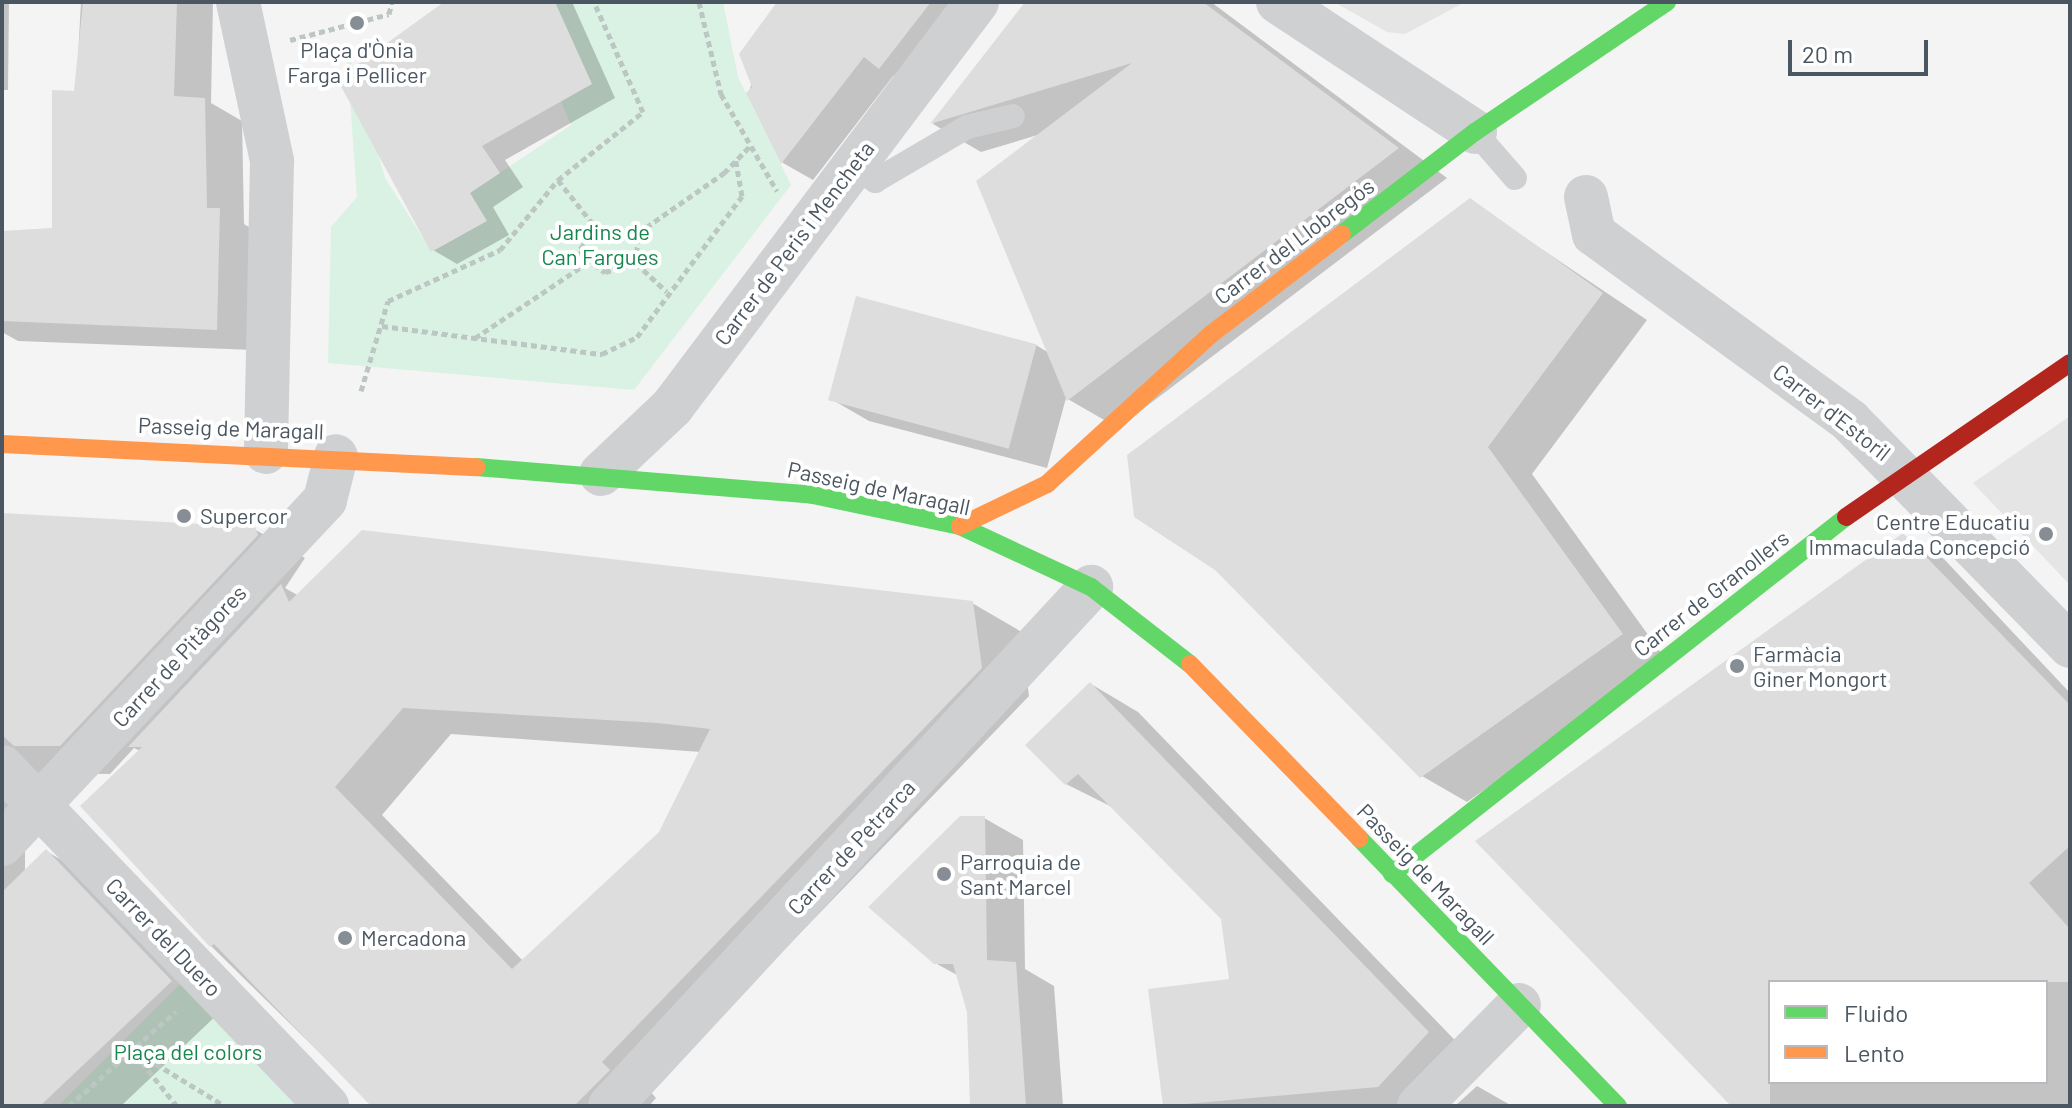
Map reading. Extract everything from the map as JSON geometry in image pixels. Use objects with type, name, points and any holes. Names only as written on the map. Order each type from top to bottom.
[{"type":"street","points":[[238,2],[272,161],[266,452]]},
{"type":"street","name":"Carrer de Peris i Mencheta","points":[[601,474],[672,407],[977,2]]},
{"type":"street","points":[[1278,2],[1475,132]]},
{"type":"street","name":"Carrer del Llobregós","points":[[960,526],[1047,484],[1210,335],[1475,132],[1667,2]]},
{"type":"street","name":"Carrer d'Estoril","points":[[1586,197],[1594,234],[1850,421],[1907,473],[2070,646]]},
{"type":"street","name":"Carrer de Granollers","points":[[1392,874],[1907,473],[2070,363]]},
{"type":"street","name":"Passeig de Maragall","points":[[2,444],[266,452],[601,474],[813,495],[960,526],[1091,587],[1183,656],[1618,1106]]},
{"type":"street","name":"Carrer de Pitàgores","points":[[2,844],[325,500],[336,456]]},
{"type":"street","name":"Carrer de Petrarca","points":[[610,1106],[1091,587]]},
{"type":"street","name":"Carrer del Duero","points":[[2,767],[327,1106]]},
{"type":"street","points":[[1419,1106],[1519,1005]]},
{"type":"lane","points":[[852,164],[875,181],[967,127],[1013,116]]},
{"type":"lane","points":[[1475,132],[1515,178]]},
{"type":"path","points":[[282,41],[389,14],[392,2]]},
{"type":"path","points":[[361,391],[388,301],[500,250],[558,180],[643,112],[594,2]]},
{"type":"path","points":[[699,2],[721,94],[752,144],[769,180]]},
{"type":"path","points":[[558,180],[596,228],[638,233],[736,161],[752,144]]},
{"type":"path","points":[[382,326],[602,354],[637,337],[667,292],[742,196],[736,161]]},
{"type":"path","points":[[596,228],[578,252],[605,272],[636,263]]},
{"type":"path","points":[[636,263],[638,233]]},
{"type":"path","points":[[474,338],[590,261]]},
{"type":"path","points":[[636,263],[667,292]]},
{"type":"path","points":[[69,1106],[130,1048],[189,1000]]},
{"type":"path","points":[[130,1048],[177,1106]]},
{"type":"path","points":[[130,1048],[225,1106]]},
{"type":"shaded area","points":[[1334,2],[1465,2],[1405,34],[1387,32]]},
{"type":"shaded area","name":"Centre Educatiu Immaculada Concepció","points":[[2070,416],[2070,585],[1973,483]]},
{"type":"green space","name":"Jardins de Can Fargues","points":[[519,2],[723,2],[738,77],[791,185],[634,390],[328,363],[331,227],[357,197],[346,43],[385,178],[432,252],[486,221],[470,193],[571,125]]},
{"type":"green space","name":"Plaça del colors","points":[[189,975],[309,1106],[58,1106]]},
{"type":"building","points":[[83,2],[177,2],[174,96],[205,98],[207,208],[220,208],[217,330],[2,321],[2,231],[52,228],[52,90],[74,91]]},
{"type":"building","points":[[444,2],[555,2],[592,84],[482,146],[500,173],[470,193],[487,221],[431,252],[337,79]]},
{"type":"building","points":[[777,2],[931,2],[879,69],[864,57],[781,164],[746,93],[752,87],[739,54]]},
{"type":"building","points":[[1025,2],[1203,2],[1399,148],[1067,401],[976,181],[1132,63],[930,124]]},
{"type":"building","points":[[1470,198],[1603,293],[1488,447],[1623,634],[1420,778],[1215,570],[1134,517],[1127,455]]},
{"type":"building","points":[[856,296],[1037,344],[1009,449],[828,400]]},
{"type":"building","points":[[2,513],[255,527],[258,535],[60,746],[14,746],[2,735]]},
{"type":"building","points":[[362,530],[973,601],[982,668],[602,1062],[610,1070],[574,1106],[371,1106],[214,944],[210,947],[80,806],[142,747],[128,747],[281,584],[289,602]],"holes":[[[403,708],[658,723],[710,729],[659,832],[512,969],[335,787]]]},
{"type":"building","points":[[1903,533],[2070,705],[2070,846],[2029,883],[2070,929],[2070,982],[1768,980],[1770,1106],[1731,1106],[1475,841]]},
{"type":"building","points":[[1090,682],[1429,1032],[1378,1087],[1163,1106],[1148,989],[1229,979],[1221,919],[1078,774],[1065,785],[1025,745]]},
{"type":"building","name":"Parroquia de Sant Marcel","points":[[960,816],[985,816],[987,960],[1016,962],[1026,1106],[970,1106],[967,1012],[953,964],[934,964],[868,907]]},
{"type":"building","points":[[46,849],[172,981],[40,1106],[2,1106],[2,892]]},
{"type":"traffic: fast","points":[[1342,234],[1475,132],[1667,2]]},
{"type":"traffic: fast","points":[[476,467],[813,495],[960,526],[1091,587],[1190,664]]},
{"type":"traffic: fast","points":[[1392,874],[1846,517]]},
{"type":"traffic: fast","points":[[1359,838],[1618,1106]]},
{"type":"traffic: slow","points":[[960,526],[1047,484],[1210,335],[1342,234]]},
{"type":"traffic: slow","points":[[2,444],[476,467]]},
{"type":"traffic: slow","points":[[1190,664],[1359,838]]},
{"type":"traffic: jam","points":[[1846,517],[2070,363]]},
{"type":"place","name":"Plaça d'Ònia Farga i Pellicer","points":[[357,23]]},
{"type":"place","name":"Supercor","points":[[184,516]]},
{"type":"place","name":"Centre Educatiu Immaculada Concepció","points":[[2046,534]]},
{"type":"place","name":"Farmàcia Giner Mongort","points":[[1737,666]]},
{"type":"place","name":"Parroquia de Sant Marcel","points":[[944,874]]},
{"type":"place","name":"Mercadona","points":[[345,938]]}]
